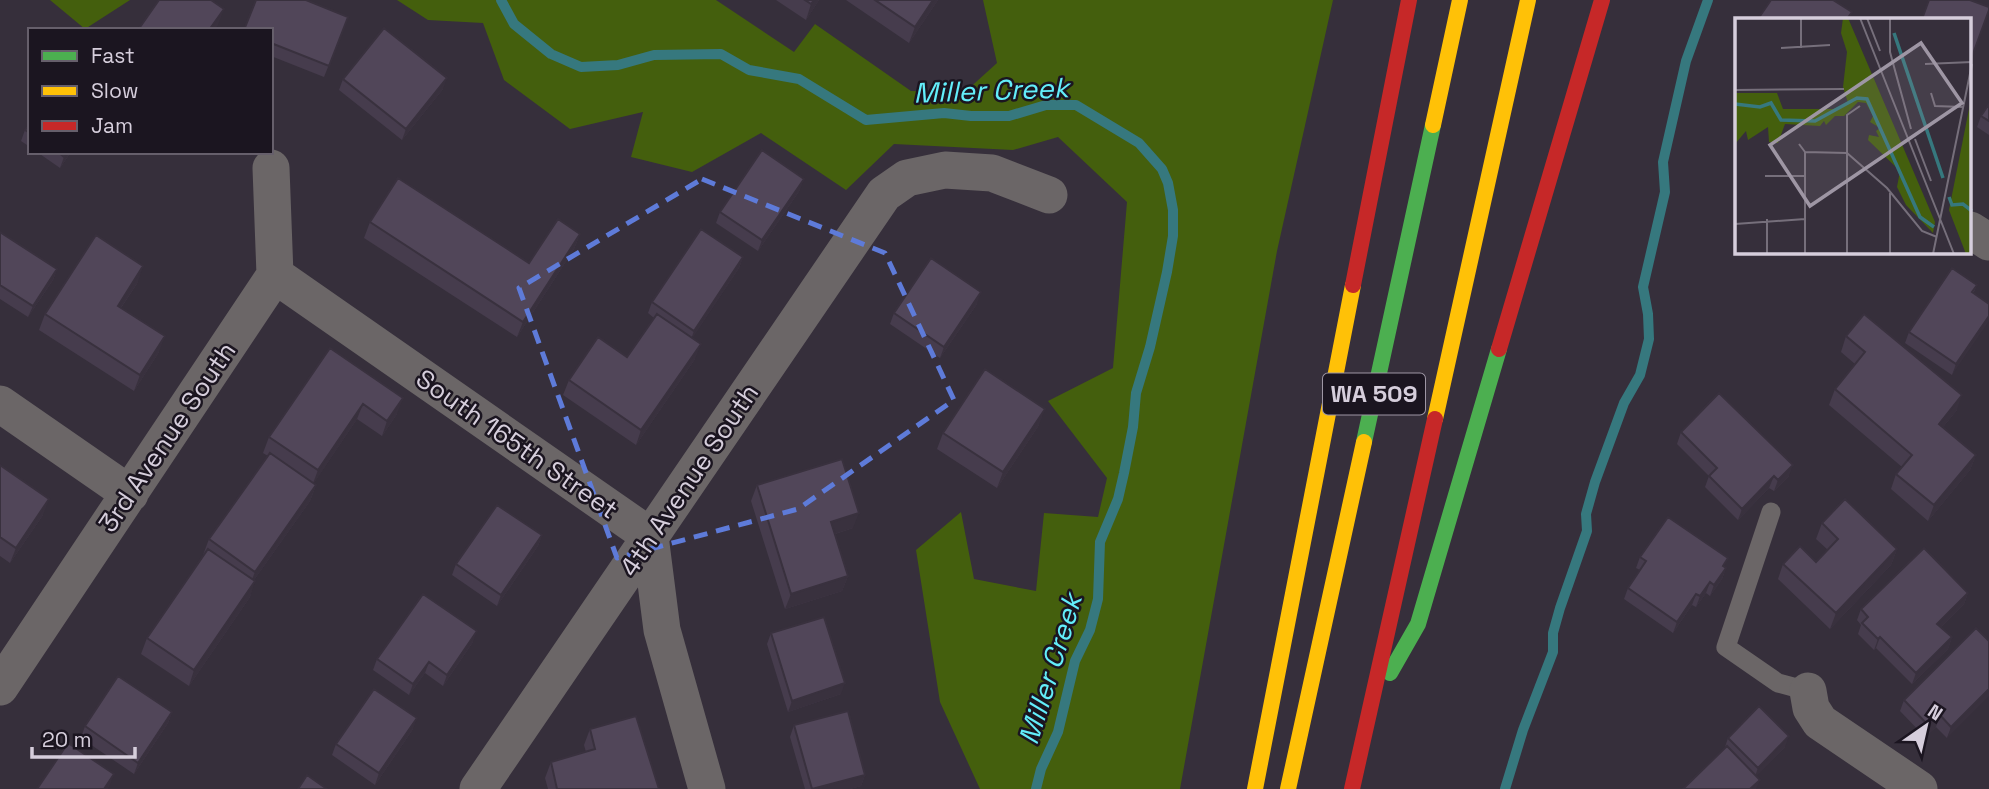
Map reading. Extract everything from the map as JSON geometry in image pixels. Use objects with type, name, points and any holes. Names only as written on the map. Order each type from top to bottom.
[{"type":"highway","points":[[1255,789],[1409,0]]},
{"type":"highway","name":"WA 509","points":[[1288,789],[1460,0]]},
{"type":"highway","name":"WA 509","points":[[1352,789],[1528,0]]},
{"type":"highway","points":[[1371,705],[1418,624],[1602,0]]},
{"type":"street","points":[[271,168],[275,275]]},
{"type":"street","name":"4th Avenue South","points":[[478,789],[884,194],[907,178],[945,170],[992,173],[1049,195]]},
{"type":"street","points":[[1972,231],[1989,242]]},
{"type":"street","name":"3rd Avenue South","points":[[0,687],[275,275]]},
{"type":"street","name":"South 165th Street","points":[[275,275],[650,536]]},
{"type":"street","points":[[0,404],[130,494]]},
{"type":"street","points":[[650,536],[662,630],[707,789]]},
{"type":"street","points":[[1808,691],[1811,708],[1821,722],[1920,789]]},
{"type":"lane","points":[[1772,512],[1726,646],[1778,682],[1808,691]]},
{"type":"highlighted area","points":[[702,179],[885,253],[954,400],[798,509],[617,558],[519,288]]},
{"type":"green space","points":[[50,0],[130,0],[87,28]]},
{"type":"green space","points":[[397,0],[716,0],[794,52],[815,24],[911,91],[965,92],[997,63],[983,0],[1333,0],[1277,251],[1180,789],[980,789],[940,702],[916,550],[961,512],[974,579],[1036,591],[1044,513],[1098,517],[1107,478],[1048,401],[1113,368],[1127,202],[1058,137],[1013,150],[894,144],[846,190],[761,133],[692,172],[631,157],[643,112],[570,129],[504,80],[483,23],[428,20]]},
{"type":"building","points":[[159,0],[211,0],[224,9],[210,28],[139,28]]},
{"type":"building","points":[[256,0],[306,0],[348,17],[329,66],[273,44],[273,28],[245,28]]},
{"type":"building","points":[[875,0],[933,0],[915,27]]},
{"type":"building","points":[[1771,0],[1833,0],[1852,12],[1848,18],[1759,18]]},
{"type":"building","points":[[1929,0],[1970,0],[1989,7],[1972,57],[1972,18],[1922,18]]},
{"type":"building","points":[[384,28],[447,78],[406,129],[343,79]]},
{"type":"building","points":[[1989,104],[1989,121],[1981,116]]},
{"type":"building","points":[[762,150],[804,179],[762,240],[720,212]]},
{"type":"building","points":[[398,178],[529,263],[558,219],[580,234],[523,322],[370,222]]},
{"type":"building","points":[[701,229],[743,257],[694,331],[652,302]]},
{"type":"building","points":[[0,232],[57,269],[33,306],[0,285]]},
{"type":"building","points":[[96,235],[143,266],[118,306],[165,336],[140,375],[45,314]]},
{"type":"building","points":[[931,258],[981,292],[944,347],[894,313]]},
{"type":"building","points":[[1952,268],[1977,285],[1972,292],[1989,304],[1989,316],[1956,364],[1909,332]]},
{"type":"building","points":[[657,314],[701,344],[641,430],[569,380],[598,337],[627,357]]},
{"type":"building","points":[[1864,314],[1962,395],[1939,424],[1976,455],[1934,505],[1896,474],[1912,455],[1835,389],[1865,352],[1846,336]]},
{"type":"building","points":[[330,348],[403,398],[387,421],[363,404],[318,470],[269,437]]},
{"type":"building","points":[[985,369],[1045,409],[1003,472],[943,433]]},
{"type":"building","points":[[1719,393],[1793,465],[1778,480],[1774,476],[1742,509],[1709,476],[1717,468],[1681,432]]},
{"type":"building","points":[[270,453],[316,485],[255,572],[209,539]]},
{"type":"building","points":[[842,459],[859,513],[831,522],[848,576],[791,594],[757,485]]},
{"type":"building","points":[[0,465],[49,499],[16,548],[0,537]]},
{"type":"building","points":[[1845,499],[1897,549],[1836,613],[1783,564],[1800,546],[1816,562],[1838,539],[1822,523]]},
{"type":"building","points":[[497,505],[542,535],[501,595],[456,564]]},
{"type":"building","points":[[1668,517],[1728,558],[1723,566],[1726,568],[1714,585],[1710,582],[1700,596],[1696,594],[1677,622],[1628,588],[1646,561],[1640,557]]},
{"type":"building","points":[[1924,548],[1968,593],[1937,624],[1952,637],[1916,673],[1862,623],[1868,617],[1861,609]]},
{"type":"building","points":[[208,549],[255,581],[194,670],[147,638]]},
{"type":"building","points":[[423,594],[477,631],[447,675],[429,662],[413,684],[377,659]]},
{"type":"building","points":[[824,617],[845,683],[792,701],[771,633]]},
{"type":"building","points":[[1976,628],[1989,641],[1989,689],[1951,727],[1940,715],[1929,726],[1904,700]]},
{"type":"building","points":[[118,676],[172,712],[138,763],[85,726]]},
{"type":"building","points":[[374,689],[417,718],[379,773],[336,744]]},
{"type":"building","points":[[1759,706],[1789,736],[1758,768],[1728,738]]},
{"type":"building","points":[[848,711],[865,775],[812,789],[794,725]]},
{"type":"building","points":[[636,716],[659,789],[557,789],[551,762],[595,749],[590,729]]},
{"type":"building","points":[[68,743],[114,774],[104,789],[37,789]]},
{"type":"building","points":[[1727,746],[1760,780],[1750,789],[1683,789]]},
{"type":"building","points":[[307,775],[327,789],[298,789]]},
{"type":"waterway","name":"Miller Creek","points":[[501,0],[514,24],[551,54],[581,67],[618,65],[654,55],[721,54],[749,70],[799,79],[866,120],[944,113],[1009,116],[1046,105],[1076,105],[1139,143],[1162,169],[1168,183],[1173,210],[1173,236],[1167,272],[1150,347],[1136,393],[1133,427],[1118,499],[1100,542],[1098,599],[1090,630],[1075,661],[1058,732],[1041,769],[1036,789]]},
{"type":"waterway","points":[[1505,789],[1523,730],[1553,652],[1553,633],[1587,531],[1586,514],[1595,482],[1624,403],[1640,375],[1649,339],[1643,287],[1665,192],[1663,162],[1686,61],[1708,0]]},
{"type":"traffic: fast","points":[[1364,442],[1433,125]]},
{"type":"traffic: fast","points":[[1390,673],[1418,624],[1499,349]]},
{"type":"traffic: slow","points":[[1433,125],[1460,0]]},
{"type":"traffic: slow","points":[[1435,419],[1528,0]]},
{"type":"traffic: slow","points":[[1255,789],[1353,285]]},
{"type":"traffic: slow","points":[[1288,789],[1364,442]]},
{"type":"traffic: jam","points":[[1353,285],[1409,0]]},
{"type":"traffic: jam","points":[[1499,349],[1602,0]]},
{"type":"traffic: jam","points":[[1352,789],[1435,419]]}]
